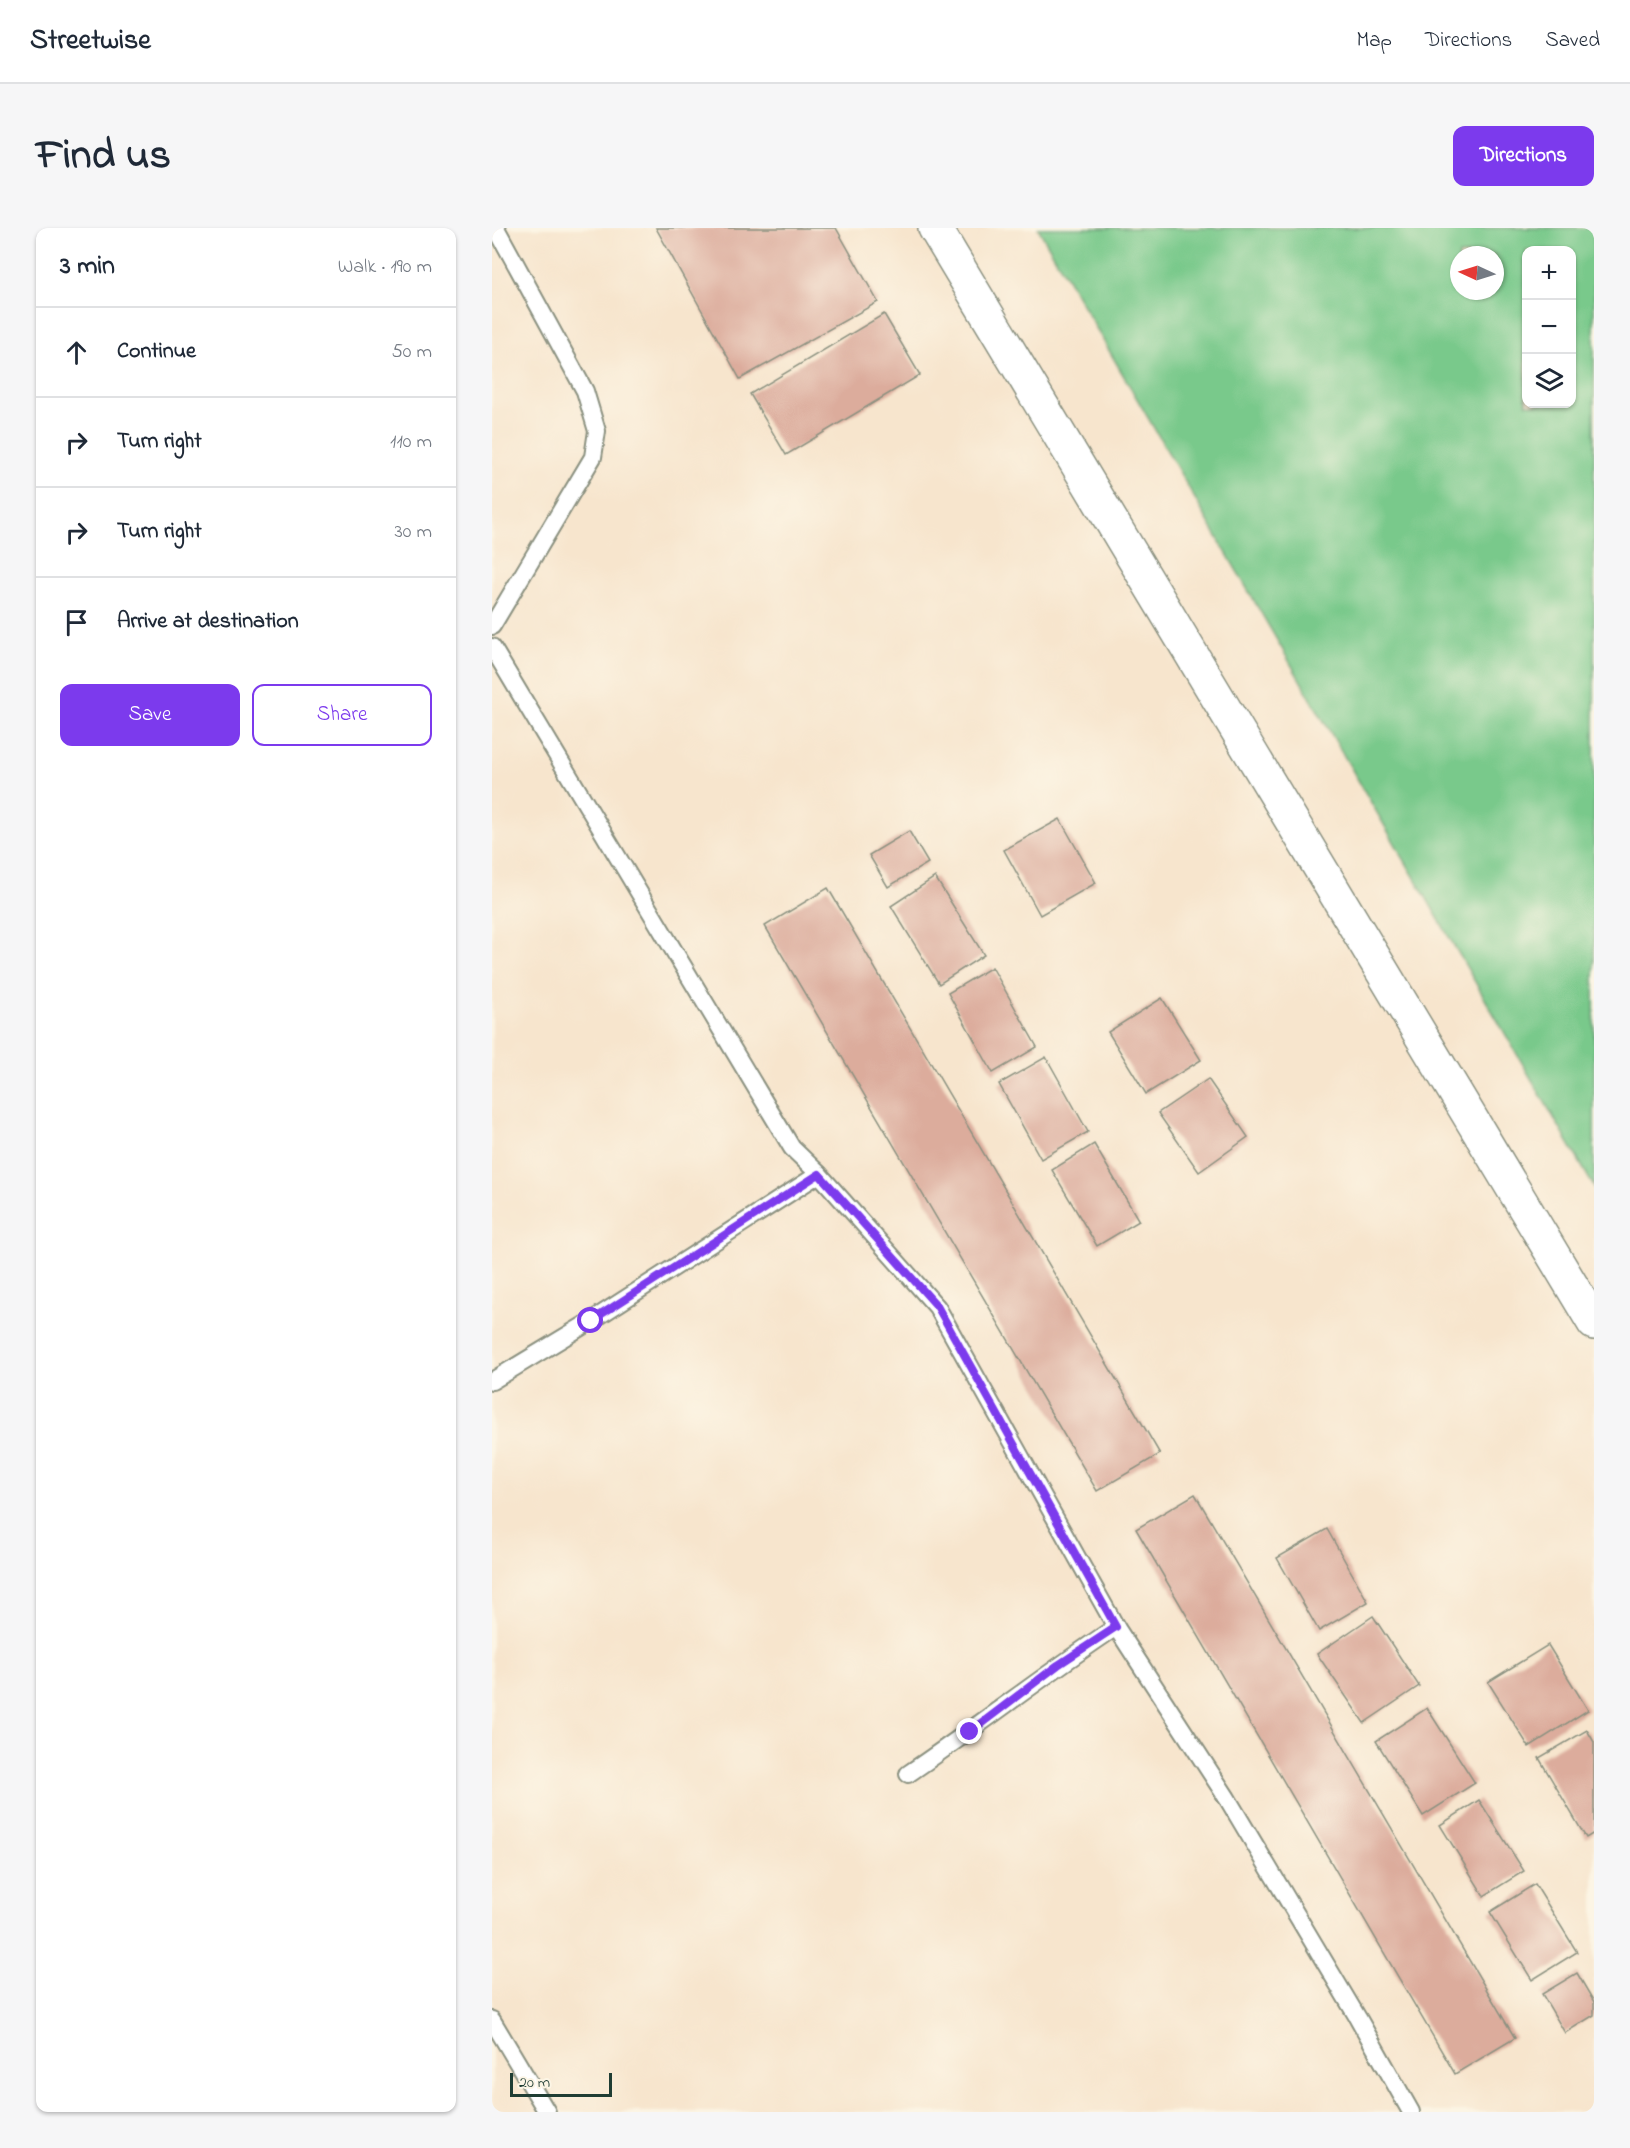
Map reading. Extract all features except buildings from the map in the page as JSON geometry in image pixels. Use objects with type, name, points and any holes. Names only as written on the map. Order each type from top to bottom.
[{"type":"street","points":[[935,228],[1594,1323]]},
{"type":"lane","points":[[492,626],[593,457],[597,431],[585,391],[496,228]]},
{"type":"lane","points":[[492,647],[792,1148],[819,1174],[937,1306],[1116,1627],[1227,1797],[1411,2112]]},
{"type":"lane","points":[[492,1381],[591,1321],[819,1174]]},
{"type":"lane","points":[[908,1774],[1116,1627]]},
{"type":"lane","points":[[492,2020],[546,2112]]},
{"type":"green space","points":[[1038,228],[1594,228],[1594,1187]]},
{"type":"route","points":[[591,1321],[819,1174],[937,1306],[1116,1627],[1058,1665],[970,1732]]}]
